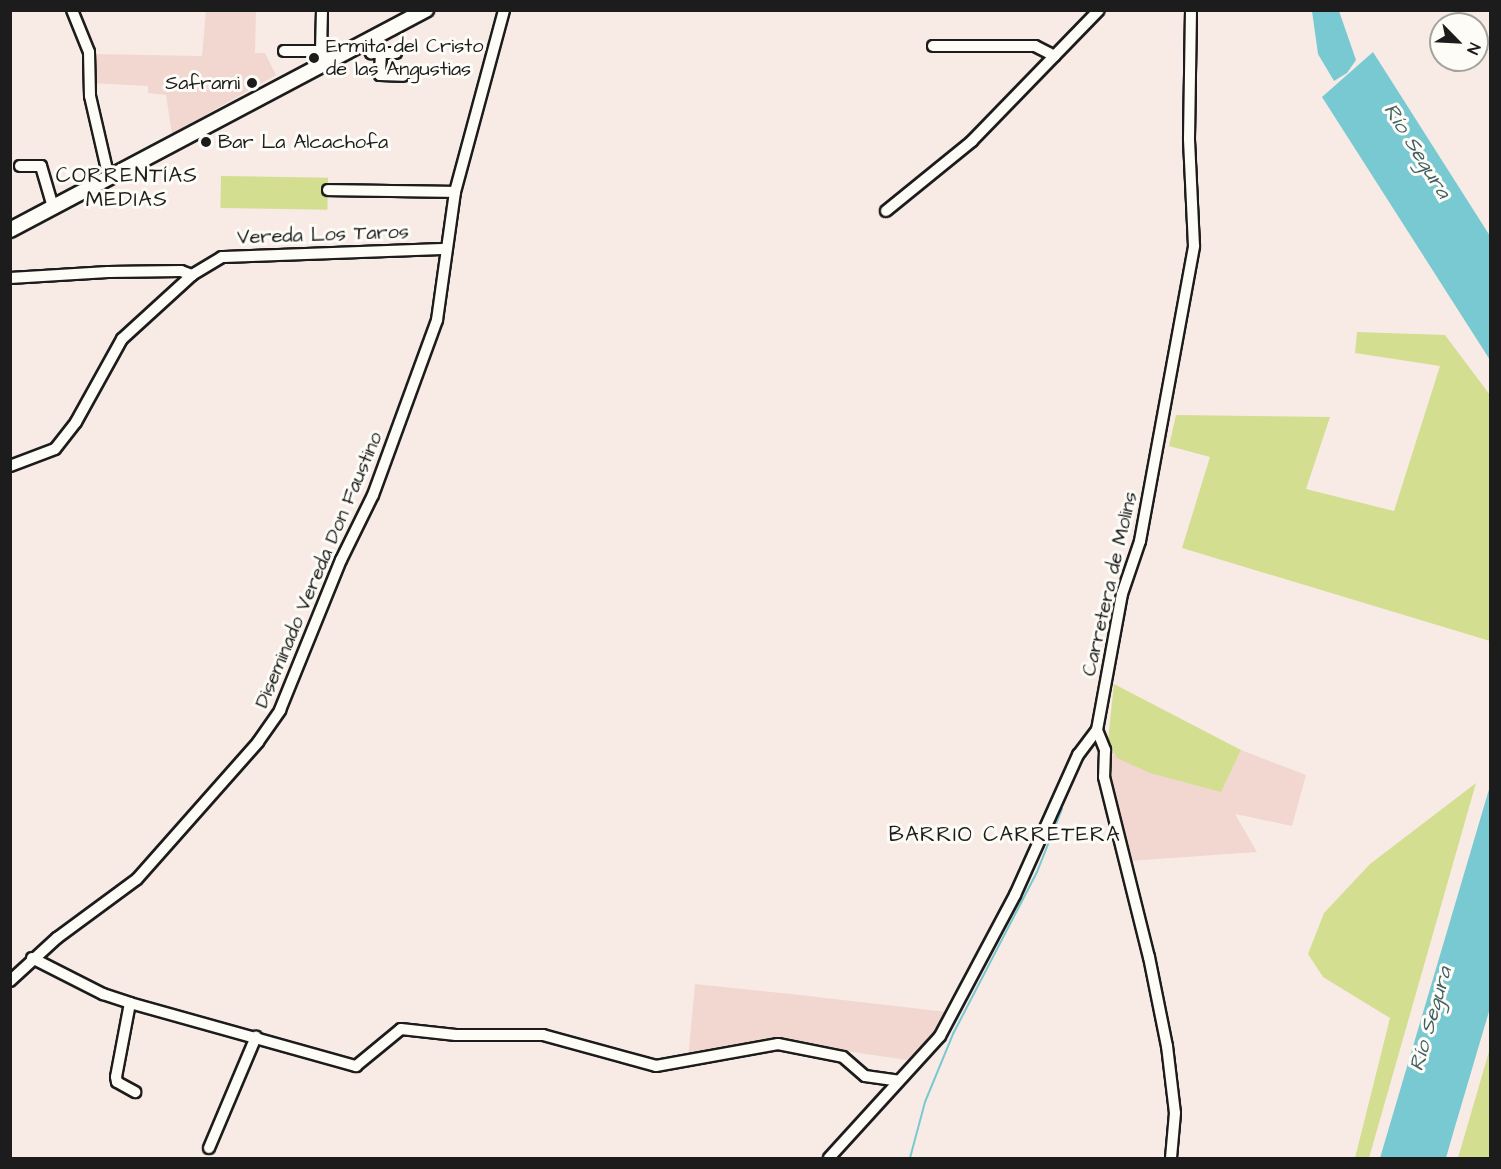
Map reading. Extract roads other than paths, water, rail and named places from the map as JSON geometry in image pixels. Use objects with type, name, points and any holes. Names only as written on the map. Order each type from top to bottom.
[{"type":"main road","points":[[10,230],[109,178],[323,57],[365,42],[426,10]]},
{"type":"street","points":[[72,10],[89,52],[90,96],[109,178]]},
{"type":"street","points":[[284,51],[323,57],[322,10]]},
{"type":"street","name":"Diseminado Vereda Don Faustino","points":[[10,981],[32,958],[137,879],[268,730],[290,688],[403,418],[441,302],[444,249],[455,192],[504,10]]},
{"type":"street","points":[[886,211],[972,141],[1099,10]]},
{"type":"street","name":"Carretera de Molins","points":[[830,1158],[940,1036],[1020,885],[1078,755],[1097,730],[1122,594],[1140,541],[1194,246],[1189,138],[1191,10]]},
{"type":"street","points":[[365,42],[371,53],[396,53]]},
{"type":"street","points":[[933,46],[1035,46],[1054,56]]},
{"type":"street","points":[[381,53],[380,75],[403,76]]},
{"type":"street","points":[[20,166],[41,166],[52,207]]},
{"type":"street","points":[[328,190],[455,192]]},
{"type":"street","name":"Vereda Los Taros","points":[[10,466],[55,449],[76,422],[122,339],[192,275],[222,257],[349,255],[444,249]]},
{"type":"street","points":[[10,278],[182,271],[192,275]]},
{"type":"street","points":[[1097,730],[1105,750],[1104,777],[1149,957],[1167,1046],[1175,1113],[1171,1158]]},
{"type":"street","points":[[32,958],[130,1003],[356,1066],[401,1029],[456,1035],[543,1035],[656,1066],[778,1044],[843,1057],[865,1076],[899,1081]]},
{"type":"street","points":[[130,1003],[116,1077],[117,1082],[135,1092]]},
{"type":"street","points":[[209,1148],[256,1037]]},
{"type":"water","points":[[1312,11],[1339,11],[1356,60],[1347,73],[1334,81],[1318,54]]},
{"type":"water","name":"Río Segura","points":[[1373,52],[1490,236],[1490,360],[1322,97]]},
{"type":"water","name":"Río Segura","points":[[1490,786],[1490,1008],[1446,1158],[1380,1158]]},
{"type":"waterway","points":[[910,1158],[925,1102],[953,1034],[1037,872],[1062,809]]},
{"type":"place","name":"Ermita del Cristo de las Angustias","points":[[314,58]]},
{"type":"place","name":"Saframi","points":[[252,83]]},
{"type":"place","name":"Bar La Alcachofa","points":[[206,142]]},
{"type":"district","name":"CORRENTÍAS MEDIAS","points":[[127,188]]},
{"type":"district","name":"BARRIO CARRETERA","points":[[1005,835]]}]
